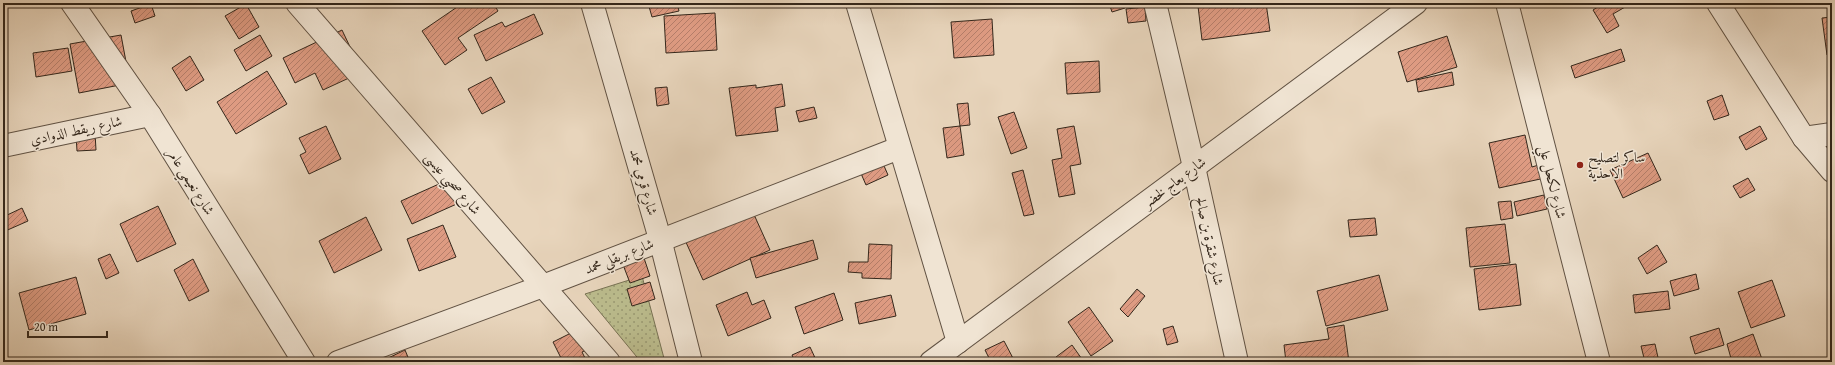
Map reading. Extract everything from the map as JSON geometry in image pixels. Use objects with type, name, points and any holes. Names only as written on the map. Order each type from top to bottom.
[{"type":"street","name":"شارع نعيمي عامر","points":[[72,3],[150,115],[304,362]]},
{"type":"street","name":"شارع صحبي عيسى","points":[[297,3],[610,362]]},
{"type":"street","name":"شارع قرمي محمد","points":[[592,3],[660,239],[691,362]]},
{"type":"street","points":[[857,3],[958,342]]},
{"type":"street","name":"شارع شقرة بن صالح","points":[[1155,3],[1194,167],[1237,362]]},
{"type":"street","name":"شارع بعاج لخضر","points":[[932,362],[1416,3]]},
{"type":"street","name":"شارع لكحل علي","points":[[1507,3],[1599,362]]},
{"type":"street","points":[[1718,3],[1804,138],[1832,171]]},
{"type":"street","name":"شارع ريقط الذوادي","points":[[3,146],[150,115]]},
{"type":"street","points":[[1804,138],[1832,134]]},
{"type":"street","name":"شارع بريقلي محمد","points":[[338,362],[543,286],[660,239],[899,148]]},
{"type":"green space","points":[[642,276],[665,362],[641,362],[585,294]]},
{"type":"building","points":[[463,3],[493,3],[498,11],[458,38],[467,50],[445,65],[422,31]]},
{"type":"building","points":[[648,3],[677,3],[679,11],[652,17]]},
{"type":"building","points":[[1109,3],[1124,3],[1125,8],[1112,12]]},
{"type":"building","points":[[1225,3],[1266,3],[1270,31],[1202,40],[1198,6]]},
{"type":"building","points":[[1604,3],[1632,3],[1613,14],[1619,26],[1607,33],[1593,10]]},
{"type":"building","points":[[151,4],[155,16],[135,23],[131,11]]},
{"type":"building","points":[[246,4],[259,27],[239,39],[225,16]]},
{"type":"building","points":[[1145,7],[1146,21],[1128,23],[1126,9]]},
{"type":"building","points":[[715,13],[717,50],[666,53],[664,16]]},
{"type":"building","points":[[534,14],[543,34],[486,61],[474,35],[502,22],[505,27]]},
{"type":"building","points":[[1832,17],[1832,55],[1827,55],[1822,18]]},
{"type":"building","points":[[992,19],[994,55],[954,58],[951,22]]},
{"type":"building","points":[[342,30],[362,72],[323,90],[315,73],[295,83],[283,58]]},
{"type":"building","points":[[121,35],[130,83],[79,93],[70,44]]},
{"type":"building","points":[[260,35],[272,56],[246,71],[234,50]]},
{"type":"building","points":[[1447,36],[1457,67],[1407,82],[1398,52]]},
{"type":"building","points":[[68,48],[72,71],[36,77],[33,53]]},
{"type":"building","points":[[1621,49],[1625,61],[1575,78],[1571,66]]},
{"type":"building","points":[[190,56],[204,80],[186,91],[172,68]]},
{"type":"building","points":[[1099,61],[1100,92],[1067,94],[1065,63]]},
{"type":"building","points":[[267,71],[287,104],[236,134],[217,102]]},
{"type":"building","points":[[1452,72],[1454,85],[1418,92],[1416,80]]},
{"type":"building","points":[[491,77],[505,102],[482,114],[468,89]]},
{"type":"building","points":[[782,84],[785,106],[775,108],[778,131],[736,136],[729,88],[756,85],[756,88]]},
{"type":"building","points":[[667,87],[669,104],[657,106],[655,88]]},
{"type":"building","points":[[1722,95],[1729,115],[1714,120],[1707,101]]},
{"type":"building","points":[[968,103],[970,125],[960,126],[957,104]]},
{"type":"building","points":[[814,107],[817,118],[799,122],[796,111]]},
{"type":"building","points":[[1014,112],[1027,148],[1011,154],[998,117]]},
{"type":"building","points":[[326,126],[341,159],[309,174],[300,155],[306,152],[299,138]]},
{"type":"building","points":[[960,126],[964,155],[947,158],[943,128]]},
{"type":"building","points":[[1074,126],[1081,164],[1070,166],[1075,194],[1059,197],[1052,160],[1062,158],[1057,129]]},
{"type":"building","points":[[1760,126],[1767,139],[1746,150],[1739,137]]},
{"type":"building","points":[[95,133],[96,150],[77,151],[76,134]]},
{"type":"building","points":[[1525,135],[1532,167],[1542,164],[1545,178],[1499,188],[1489,143]]},
{"type":"building","points":[[1648,153],[1661,180],[1623,198],[1610,170]]},
{"type":"building","points":[[881,159],[888,175],[866,185],[859,169]]},
{"type":"building","points":[[1023,170],[1034,214],[1024,216],[1012,173]]},
{"type":"building","points":[[459,175],[470,198],[412,224],[401,201]]},
{"type":"building","points":[[1748,178],[1755,190],[1740,198],[1733,186]]},
{"type":"building","points":[[1544,195],[1547,209],[1517,216],[1514,202]]},
{"type":"building","points":[[747,199],[770,250],[703,280],[680,229]]},
{"type":"building","points":[[1511,201],[1513,218],[1501,220],[1498,202]]},
{"type":"building","points":[[158,206],[176,244],[137,262],[120,224]]},
{"type":"building","points":[[22,208],[28,221],[3,232],[3,217]]},
{"type":"building","points":[[366,217],[382,250],[334,273],[319,241]]},
{"type":"building","points":[[1375,218],[1377,235],[1350,237],[1348,220]]},
{"type":"building","points":[[1505,224],[1510,263],[1470,267],[1466,228]]},
{"type":"building","points":[[443,225],[456,257],[419,271],[407,239]]},
{"type":"building","points":[[813,240],[818,259],[756,278],[750,258]]},
{"type":"building","points":[[869,244],[892,245],[891,279],[862,278],[862,273],[848,272],[849,262],[868,262]]},
{"type":"building","points":[[1657,245],[1667,262],[1647,274],[1638,258]]},
{"type":"building","points":[[110,254],[119,273],[106,279],[98,259]]},
{"type":"building","points":[[643,255],[650,276],[630,283],[622,262]]},
{"type":"building","points":[[193,259],[209,291],[189,301],[174,270]]},
{"type":"building","points":[[1516,264],[1521,305],[1479,310],[1474,269]]},
{"type":"building","points":[[1696,274],[1699,289],[1674,296],[1670,281]]},
{"type":"building","points":[[1379,275],[1388,310],[1326,326],[1317,291]]},
{"type":"building","points":[[76,277],[86,314],[29,330],[19,293]]},
{"type":"building","points":[[1772,280],[1785,316],[1751,328],[1738,292]]},
{"type":"building","points":[[650,282],[655,299],[632,306],[627,289]]},
{"type":"building","points":[[1137,289],[1145,296],[1128,317],[1120,309]]},
{"type":"building","points":[[1668,291],[1670,309],[1635,313],[1633,295]]},
{"type":"building","points":[[747,292],[752,305],[764,300],[771,318],[728,336],[716,305]]},
{"type":"building","points":[[834,293],[843,320],[804,334],[795,307]]},
{"type":"building","points":[[891,295],[896,316],[859,324],[855,303]]},
{"type":"building","points":[[1089,307],[1113,341],[1091,356],[1068,322]]},
{"type":"building","points":[[1344,325],[1349,362],[1286,362],[1284,345],[1329,339],[1327,328]]},
{"type":"building","points":[[585,326],[595,346],[582,352],[587,362],[563,362],[553,342]]},
{"type":"building","points":[[1173,326],[1178,342],[1167,345],[1163,329]]},
{"type":"building","points":[[1719,328],[1724,345],[1695,354],[1690,337]]},
{"type":"building","points":[[1753,334],[1763,362],[1732,362],[1727,344]]},
{"type":"building","points":[[1004,341],[1015,362],[991,362],[985,350]]},
{"type":"building","points":[[1655,344],[1659,362],[1645,362],[1641,346]]},
{"type":"building","points":[[1072,345],[1084,362],[1060,362],[1056,357]]},
{"type":"building","points":[[810,347],[817,362],[795,362],[792,355]]},
{"type":"building","points":[[405,350],[410,362],[385,362],[384,360]]},
{"type":"place","name":"ساكر لتصليح الاحذية","points":[[1580,165]]}]
